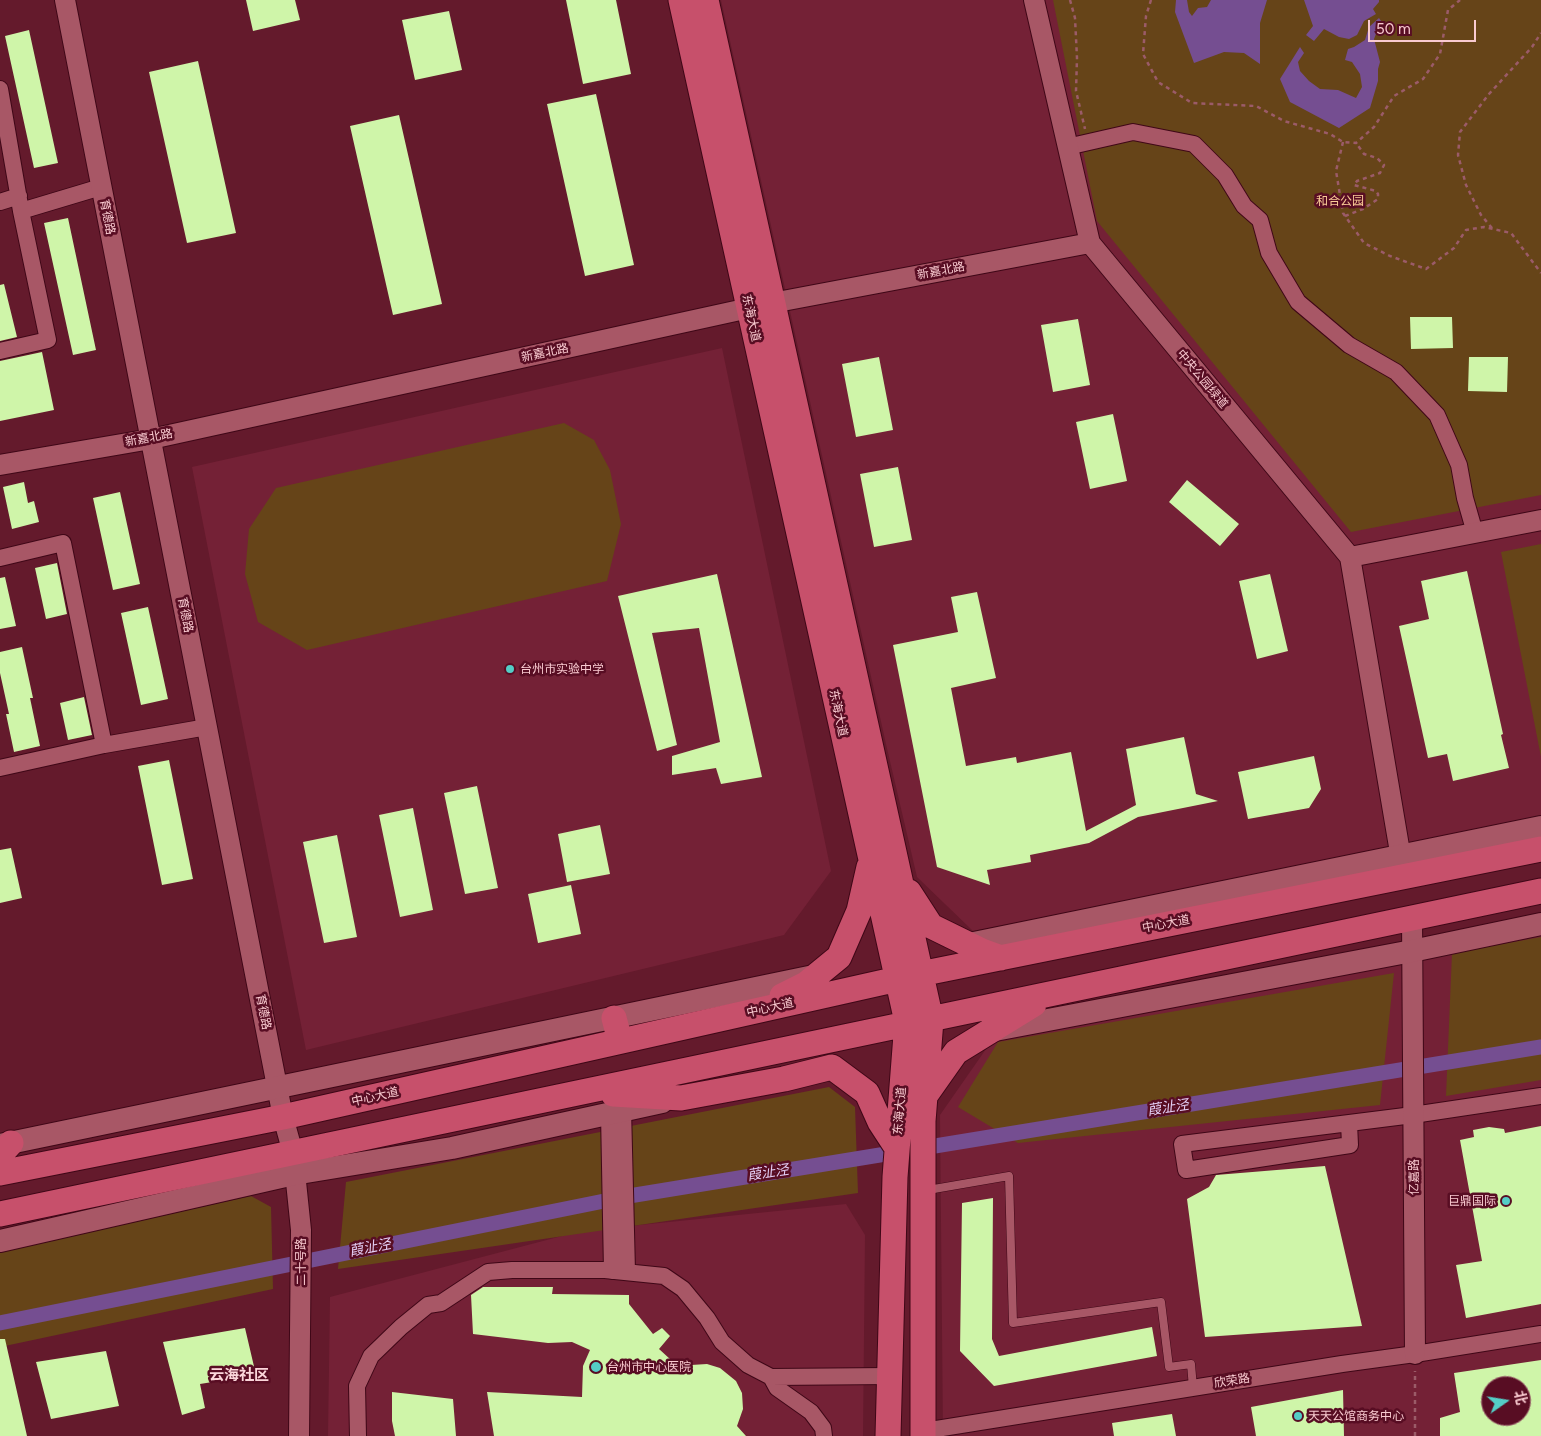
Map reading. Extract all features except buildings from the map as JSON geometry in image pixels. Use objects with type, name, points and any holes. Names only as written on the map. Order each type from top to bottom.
[{"type":"main road","name":"东海大道","points":[[681,0],[761,306],[896,865],[909,976],[895,1177],[888,1436]]},
{"type":"main road","name":"东海大道","points":[[706,0],[761,306],[871,859],[909,976],[931,1020],[923,1121],[924,1434]]},
{"type":"main road","points":[[970,944],[1402,866],[1541,827]]},
{"type":"main road","name":"中心大道","points":[[0,1173],[283,1118],[909,976],[1001,958],[1402,866],[1541,849]]},
{"type":"main road","points":[[748,1012],[806,984],[839,957],[859,911],[871,859]]},
{"type":"main road","points":[[896,865],[912,899],[931,926],[982,951],[1001,958]]},
{"type":"main road","points":[[0,1241],[294,1164],[586,1091],[1541,891]]},
{"type":"main road","points":[[994,1030],[1412,951],[1541,924]]},
{"type":"main road","points":[[4,1148],[278,1088],[817,975]]},
{"type":"main road","points":[[925,1096],[956,1052],[1048,995]]},
{"type":"main road","points":[[614,1018],[620,1042]]},
{"type":"main road","points":[[0,1214],[294,1164],[452,1148],[616,1111],[832,1068],[867,1093],[880,1122],[897,1148]]},
{"type":"main road","points":[[586,1091],[629,1096],[681,1098]]},
{"type":"main road","points":[[0,1233],[27,1208]]},
{"type":"street","name":"育德路","points":[[65,0],[283,1118],[294,1164],[301,1230]]},
{"type":"street","name":"中央公园绿道","points":[[1034,0],[1090,243],[1350,557]]},
{"type":"street","points":[[0,89],[20,203],[48,340],[0,351]]},
{"type":"street","points":[[1068,147],[1133,132],[1194,144],[1225,175],[1244,206],[1260,220],[1269,253],[1298,302],[1349,345],[1396,372],[1437,415],[1459,465],[1465,498],[1475,533]]},
{"type":"street","points":[[0,202],[20,203],[101,187]]},
{"type":"street","name":"新嘉北路","points":[[0,465],[151,438],[761,306],[1090,243]]},
{"type":"street","points":[[1402,866],[1350,557],[1541,520]]},
{"type":"street","points":[[0,558],[63,543],[104,745]]},
{"type":"street","points":[[0,768],[104,745],[207,727]]},
{"type":"street","name":"亿嘉路","points":[[1412,918],[1415,1354]]},
{"type":"street","points":[[1349,1123],[1350,1145],[1186,1170],[1182,1144],[1349,1123],[1413,1115],[1541,1096]]},
{"type":"street","points":[[616,1111],[620,1272]]},
{"type":"street","name":"二十号路","points":[[300,1436],[301,1230]]},
{"type":"street","points":[[358,1436],[357,1386],[371,1356],[394,1333],[428,1305],[441,1303],[488,1272],[512,1270],[620,1272],[664,1276],[683,1289],[707,1318],[722,1342],[748,1364],[771,1377],[890,1376]]},
{"type":"street","name":"欣荣路","points":[[924,1434],[1193,1388],[1541,1334]]},
{"type":"street","points":[[771,1377],[777,1388],[811,1412],[823,1428],[824,1436]]},
{"type":"lane","points":[[923,1191],[1009,1176],[1013,1323],[1161,1302],[1169,1367],[1191,1364],[1193,1388]]},
{"type":"path","points":[[1070,0],[1075,18],[1076,91],[1088,142]]},
{"type":"path","points":[[1151,0],[1146,16],[1143,54],[1158,82],[1192,103],[1256,106],[1284,121],[1330,134],[1343,142],[1356,143],[1374,127],[1394,96],[1423,79],[1440,54],[1448,10],[1460,0]]},
{"type":"path","points":[[1493,229],[1481,215],[1466,185],[1458,155],[1460,132],[1489,94],[1532,47],[1541,33]]},
{"type":"path","points":[[1343,142],[1336,171],[1343,213],[1364,243],[1390,256],[1426,269],[1454,248],[1466,230],[1484,227],[1510,233],[1541,273]]},
{"type":"path","points":[[1345,216],[1363,209],[1378,199],[1376,191],[1354,185],[1357,181],[1380,173],[1384,165],[1377,158],[1364,154],[1356,143]]},
{"type":"path","points":[[1415,1354],[1415,1436]]},
{"type":"shaded area","points":[[721,0],[1541,0],[1541,819],[973,931],[917,877]]},
{"type":"shaded area","points":[[1176,0],[1187,0],[1189,12],[1192,16],[1198,8],[1207,7],[1211,0],[1267,0],[1260,23],[1260,64],[1244,53],[1224,52],[1194,63],[1175,12]]},
{"type":"shaded area","points":[[1304,0],[1379,0],[1379,2],[1373,9],[1376,14],[1364,21],[1357,35],[1349,39],[1339,37],[1324,29],[1314,41],[1306,35],[1313,26]]},
{"type":"shaded area","points":[[1379,18],[1381,21],[1374,39],[1380,62],[1378,81],[1370,108],[1339,128],[1290,102],[1280,79],[1300,47],[1304,53],[1298,62],[1300,71],[1309,81],[1320,89],[1338,90],[1356,98],[1362,87],[1360,74],[1352,62],[1345,60],[1348,49],[1365,40],[1369,27]]},
{"type":"shaded area","name":"台州市实验中学","points":[[722,348],[831,871],[784,935],[306,1050],[192,467]]},
{"type":"shaded area","points":[[1541,932],[1541,1436],[943,1436],[940,1115],[993,1039]]},
{"type":"shaded area","name":"台州市中心医院","points":[[846,1204],[865,1235],[863,1436],[328,1436],[330,1297],[581,1231]]},
{"type":"green space","name":"和合公园","points":[[1053,0],[1541,0],[1541,495],[1351,532],[1097,221]]},
{"type":"green space","points":[[564,423],[594,440],[610,470],[621,524],[607,581],[307,650],[258,622],[245,574],[249,529],[276,488]]},
{"type":"green space","points":[[1541,544],[1541,757],[1501,552]]},
{"type":"green space","points":[[1541,937],[1541,1080],[1446,1096],[1452,953]]},
{"type":"green space","points":[[1394,973],[1380,1105],[1018,1143],[958,1107],[998,1042]]},
{"type":"green space","points":[[829,1087],[855,1107],[858,1193],[338,1269],[346,1182]]},
{"type":"green space","points":[[251,1196],[271,1207],[273,1289],[0,1347],[0,1252]]},
{"type":"waterway","name":"葭沚泾","points":[[0,1323],[629,1196],[1541,1047]]},
{"type":"place","name":"台州市实验中学","points":[[510,669]]},
{"type":"place","name":"巨鼎国际","points":[[1506,1201]]},
{"type":"place","name":"台州市中心医院","points":[[596,1367]]},
{"type":"place","name":"天天公馆商务中心","points":[[1298,1416]]},
{"type":"district","name":"云海社区","points":[[239,1376]]}]
